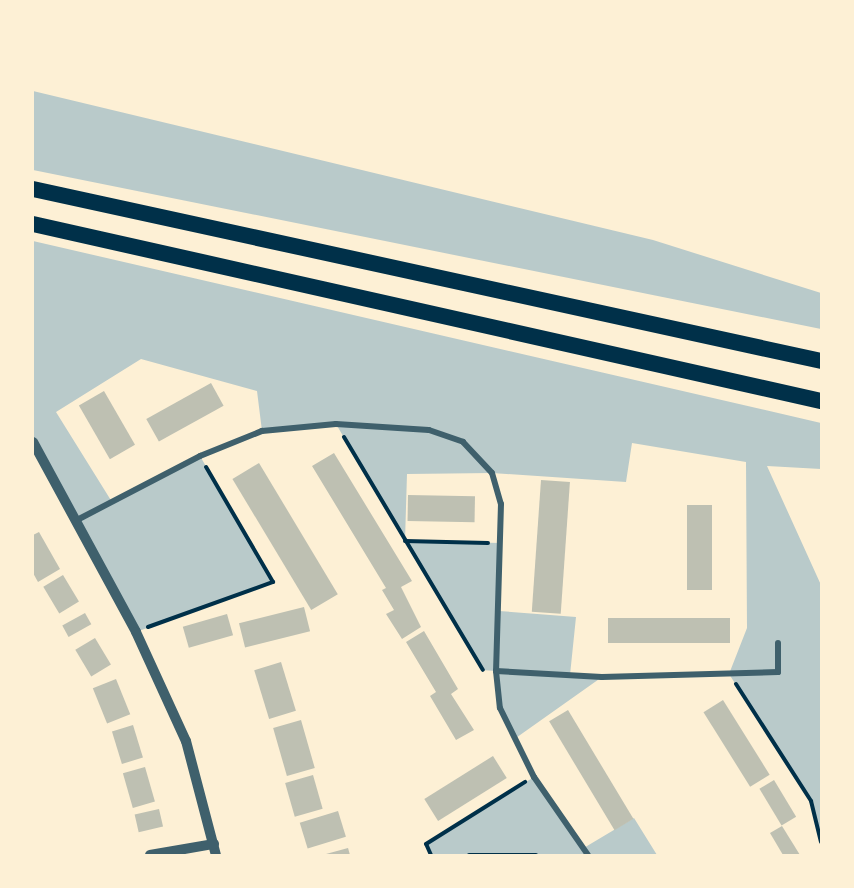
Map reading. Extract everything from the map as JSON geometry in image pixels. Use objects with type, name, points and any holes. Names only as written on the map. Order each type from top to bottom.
[{"type":"highway","points":[[33,189],[821,361]]},
{"type":"highway","points":[[33,224],[821,401]]},
{"type":"street","points":[[77,520],[200,456],[262,431],[336,424],[429,430],[463,442],[492,473],[501,504],[496,671],[500,708],[534,777],[588,855]]},
{"type":"street","points":[[33,442],[136,632],[186,741],[215,849],[150,855]]},
{"type":"street","points":[[496,671],[602,677],[778,672],[778,643]]},
{"type":"path","points":[[336,424],[482,670],[496,671]]},
{"type":"path","points":[[136,632],[273,582],[200,456]]},
{"type":"path","points":[[405,541],[501,543]]},
{"type":"path","points":[[729,674],[811,801],[821,842]]},
{"type":"path","points":[[431,855],[426,844],[534,777]]},
{"type":"path","points":[[469,855],[536,855]]},
{"type":"shaded area","points":[[33,91],[653,240],[821,293],[821,329],[33,170]]},
{"type":"shaded area","points":[[33,241],[821,423],[821,469],[767,466],[821,585],[821,837],[811,801],[729,674],[747,628],[746,462],[632,443],[626,482],[492,473],[407,474],[405,541],[336,424],[262,431],[257,391],[141,359],[56,412],[112,502],[200,456],[273,582],[136,632],[33,442]]},
{"type":"shaded area","points":[[405,541],[501,543],[499,611],[576,617],[570,675],[602,677],[513,740],[500,708],[496,671],[482,670]]},
{"type":"shaded area","points":[[534,777],[582,849],[634,818],[657,855],[431,855],[426,844]]},
{"type":"building","points":[[211,383],[224,406],[159,442],[146,419]]},
{"type":"building","points":[[104,391],[135,445],[110,459],[79,406]]},
{"type":"building","points":[[334,453],[412,581],[401,587],[421,627],[402,639],[386,614],[394,610],[382,590],[386,588],[312,466]]},
{"type":"building","points":[[259,463],[338,594],[311,610],[232,479]]},
{"type":"building","points":[[541,480],[570,482],[561,614],[532,612]]},
{"type":"building","points":[[408,495],[475,496],[475,522],[408,521]]},
{"type":"building","points":[[687,505],[712,505],[712,590],[687,590]]},
{"type":"building","points":[[39,532],[60,569],[38,582],[33,573],[33,535]]},
{"type":"building","points":[[63,575],[79,602],[59,613],[43,587]]},
{"type":"building","points":[[304,607],[310,631],[245,647],[239,623]]},
{"type":"building","points":[[85,613],[91,624],[69,637],[62,626]]},
{"type":"building","points":[[227,614],[233,635],[189,648],[183,627]]},
{"type":"building","points":[[608,618],[730,618],[730,643],[608,643]]},
{"type":"building","points":[[424,631],[458,689],[451,694],[474,730],[456,740],[430,696],[436,692],[406,642]]},
{"type":"building","points":[[95,638],[111,665],[91,676],[75,650]]},
{"type":"building","points":[[281,662],[296,711],[269,719],[254,670]]},
{"type":"building","points":[[116,679],[130,714],[107,724],[93,688]]},
{"type":"building","points":[[723,700],[770,775],[750,787],[703,712]]},
{"type":"building","points":[[568,710],[633,819],[615,830],[549,721]]},
{"type":"building","points":[[301,720],[315,768],[287,776],[273,728]]},
{"type":"building","points":[[133,725],[143,758],[122,764],[112,731]]},
{"type":"building","points":[[493,756],[507,778],[438,821],[424,799]]},
{"type":"building","points":[[145,767],[155,802],[133,808],[123,773]]},
{"type":"building","points":[[313,775],[323,809],[295,817],[285,783]]},
{"type":"building","points":[[774,780],[796,817],[782,826],[759,789]]},
{"type":"building","points":[[159,809],[163,827],[139,832],[135,815]]},
{"type":"building","points":[[338,811],[346,837],[308,849],[300,823]]},
{"type":"building","points":[[782,826],[800,855],[783,855],[770,833]]},
{"type":"building","points":[[348,848],[350,855],[326,855],[326,854]]}]
